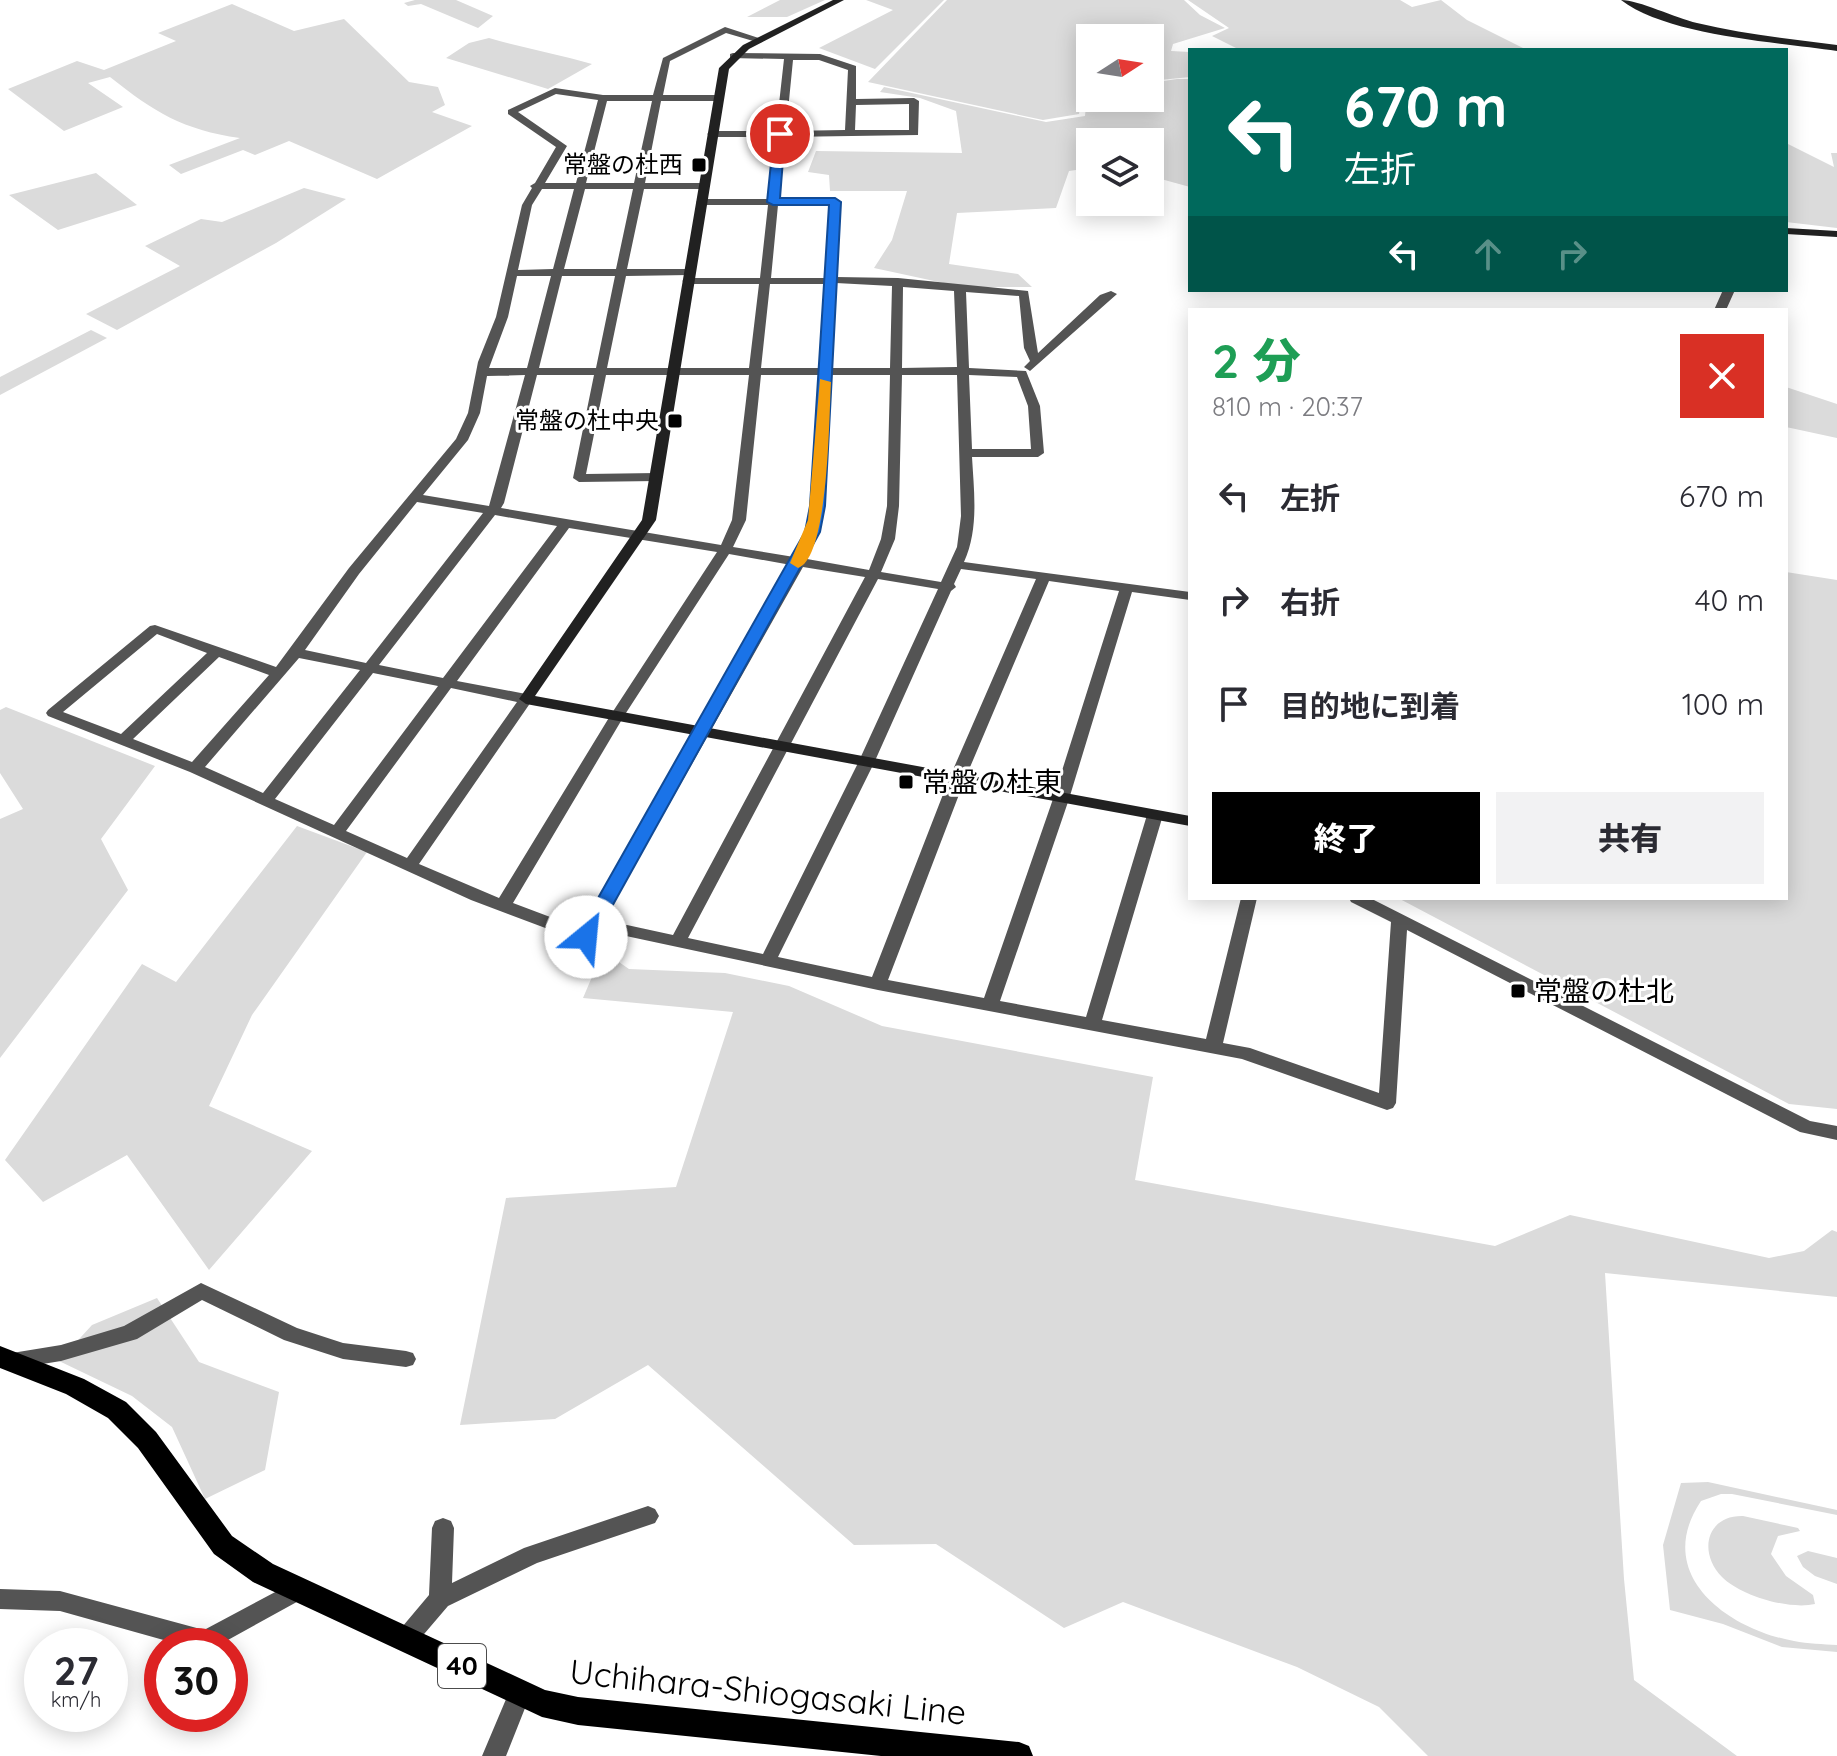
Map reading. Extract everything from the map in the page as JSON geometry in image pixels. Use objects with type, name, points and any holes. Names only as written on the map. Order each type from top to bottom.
[{"type":"main road","name":"Uchihara-Shiogasaki Line","points":[[5,1359],[117,1410],[144,1436],[200,1518],[225,1547],[296,1591],[520,1693],[578,1711],[1019,1756]]},
{"type":"street","points":[[410,865],[649,520],[721,74],[733,56],[840,0]]},
{"type":"street","points":[[1625,0],[1651,12],[1699,25],[1837,48]]},
{"type":"street","points":[[657,477],[579,478],[657,98],[666,60],[725,30],[760,40]]},
{"type":"street","points":[[733,56],[820,57],[853,68],[850,133]]},
{"type":"street","points":[[503,906],[617,716],[725,550],[742,508],[789,57]]},
{"type":"street","points":[[195,769],[296,653],[354,571],[462,440],[474,413],[482,372],[513,273],[516,244],[535,186],[562,146],[511,112],[555,91],[603,98],[717,98]]},
{"type":"street","points":[[265,801],[498,503],[603,98]]},
{"type":"street","points":[[712,134],[914,133],[914,101],[852,102]]},
{"type":"street","points":[[535,186],[703,186]]},
{"type":"street","points":[[278,673],[155,629],[53,713],[195,769],[503,906],[586,937],[799,562],[816,520],[835,202],[701,202]]},
{"type":"street","points":[[1788,231],[1837,234]]},
{"type":"street","points":[[513,273],[621,273],[765,281],[898,281],[960,291],[1024,293],[1030,348],[1036,361]]},
{"type":"street","points":[[678,941],[873,575],[888,539],[893,506],[898,281]]},
{"type":"street","points":[[768,961],[959,565],[968,516],[960,291]]},
{"type":"street","points":[[482,372],[963,371],[1022,374],[1051,351],[1104,297],[1111,294]]},
{"type":"street","points":[[966,453],[1038,453],[1034,406],[1022,374]]},
{"type":"street","points":[[415,498],[949,587]]},
{"type":"street","points":[[336,833],[443,684],[566,523]]},
{"type":"street","points":[[959,565],[1188,596]]},
{"type":"street","points":[[878,984],[957,779],[1045,575]]},
{"type":"street","points":[[990,1005],[1061,799],[1127,587]]},
{"type":"street","points":[[123,741],[217,651]]},
{"type":"street","points":[[296,653],[443,684],[1188,821]]},
{"type":"street","points":[[1093,1022],[1155,815]]},
{"type":"street","points":[[1213,1047],[1249,900]]},
{"type":"street","points":[[1361,900],[1806,1127],[1837,1133]]},
{"type":"street","points":[[592,923],[878,984],[1093,1022],[1244,1053],[1387,1103],[1399,920]]},
{"type":"street","points":[[5,1359],[61,1353],[130,1333],[201,1291],[291,1334],[343,1351],[406,1359]]},
{"type":"street","points":[[405,1640],[440,1599],[532,1555],[648,1516]]},
{"type":"street","points":[[440,1599],[443,1528]]},
{"type":"street","points":[[0,1599],[60,1601],[205,1641],[296,1591]]},
{"type":"street","points":[[494,1756],[520,1693]]},
{"type":"shaded area","points":[[456,0],[493,16],[478,28],[421,4],[408,6],[404,3]]},
{"type":"shaded area","points":[[780,0],[825,0],[787,17],[747,17]]},
{"type":"shaded area","points":[[866,0],[944,0],[875,69],[819,48],[893,10]]},
{"type":"shaded area","points":[[947,0],[1184,0],[1200,15],[1225,28],[1173,44],[1171,51],[1188,52],[1188,77],[1164,80],[1164,24],[1076,24],[1076,112],[1079,114],[1043,120],[868,82]]},
{"type":"shaded area","points":[[1188,0],[1400,0],[1412,7],[1441,0],[1467,20],[1523,48],[1236,48],[1212,36],[1229,28]]},
{"type":"shaded area","points":[[232,4],[294,31],[344,19],[409,82],[438,87],[445,105],[432,112],[472,126],[377,179],[289,141],[255,155],[243,150],[181,174],[169,165],[240,138],[202,130],[170,118],[110,77],[88,83],[123,107],[64,131],[8,89],[77,61],[104,70],[176,41],[158,33]]},
{"type":"shaded area","points":[[489,38],[592,64],[548,89],[446,58],[469,43]]},
{"type":"shaded area","points":[[1188,79],[1188,186],[1164,180],[1164,128],[1076,128],[1076,170],[1069,171],[1056,208],[957,213],[949,264],[1018,274],[1032,287],[962,287],[874,268],[892,240],[907,191],[830,191],[829,175],[808,172],[816,151],[962,153],[956,111],[920,98],[880,92],[884,87],[1046,122],[1085,116],[1085,112],[1164,112],[1164,81]]},
{"type":"shaded area","points":[[1788,144],[1834,167],[1831,153],[1837,153],[1837,228],[1788,222]]},
{"type":"shaded area","points":[[96,173],[137,205],[58,230],[9,195]]},
{"type":"shaded area","points":[[304,188],[346,199],[276,243],[117,330],[86,314],[180,266],[145,246],[201,219],[222,222]]},
{"type":"shaded area","points":[[91,330],[107,338],[0,395],[0,377]]},
{"type":"shaded area","points":[[1788,388],[1837,404],[1837,438],[1788,427]]},
{"type":"shaded area","points":[[1788,572],[1837,580],[1837,1109],[1789,1104],[1402,900],[1788,900]]},
{"type":"shaded area","points":[[6,707],[155,766],[101,839],[128,890],[0,1058],[0,819],[23,809],[0,773],[0,710]]},
{"type":"shaded area","points":[[297,826],[367,852],[252,1015],[209,1106],[312,1151],[209,1270],[127,1155],[43,1202],[5,1160],[142,964],[176,982]]},
{"type":"shaded area","points":[[603,951],[629,969],[725,973],[789,986],[882,1026],[1153,1077],[1135,1180],[1495,1246],[1570,1215],[1769,1258],[1804,1251],[1832,1230],[1837,1232],[1837,1297],[1605,1273],[1624,1579],[1634,1680],[1737,1756],[1428,1756],[1379,1707],[1297,1667],[1123,1602],[1064,1628],[936,1544],[854,1545],[648,1365],[555,1419],[460,1425],[506,1198],[676,1187],[733,1012],[583,998]]},
{"type":"shaded area","points":[[157,1298],[199,1362],[279,1392],[265,1470],[205,1499],[172,1427],[132,1396],[59,1361],[92,1325]]},
{"type":"shaded area","points":[[1708,1482],[1837,1510],[1837,1515],[1721,1494],[1701,1501],[1688,1527],[1685,1552],[1691,1574],[1704,1594],[1722,1611],[1769,1635],[1799,1642],[1837,1645],[1837,1652],[1782,1647],[1723,1624],[1670,1610],[1663,1545],[1681,1483]]},
{"type":"shaded area","points":[[1743,1516],[1798,1528],[1800,1531],[1778,1536],[1771,1554],[1786,1576],[1813,1595],[1815,1604],[1792,1605],[1766,1600],[1741,1590],[1722,1577],[1710,1557],[1710,1537],[1721,1522],[1730,1517]]},
{"type":"shaded area","points":[[1808,1551],[1837,1558],[1837,1584],[1815,1576],[1803,1567],[1797,1556]]},
{"type":"slow traffic","points":[[798,563],[816,520],[824,382]]},
{"type":"place","name":"常盤の杜西","points":[[699,165]]},
{"type":"place","name":"常盤の杜中央","points":[[675,421]]},
{"type":"place","name":"常盤の杜東","points":[[906,782]]},
{"type":"place","name":"常盤の杜北","points":[[1518,991]]},
{"type":"route","points":[[586,937],[799,562],[816,520],[835,202],[773,202],[780,134]]}]
